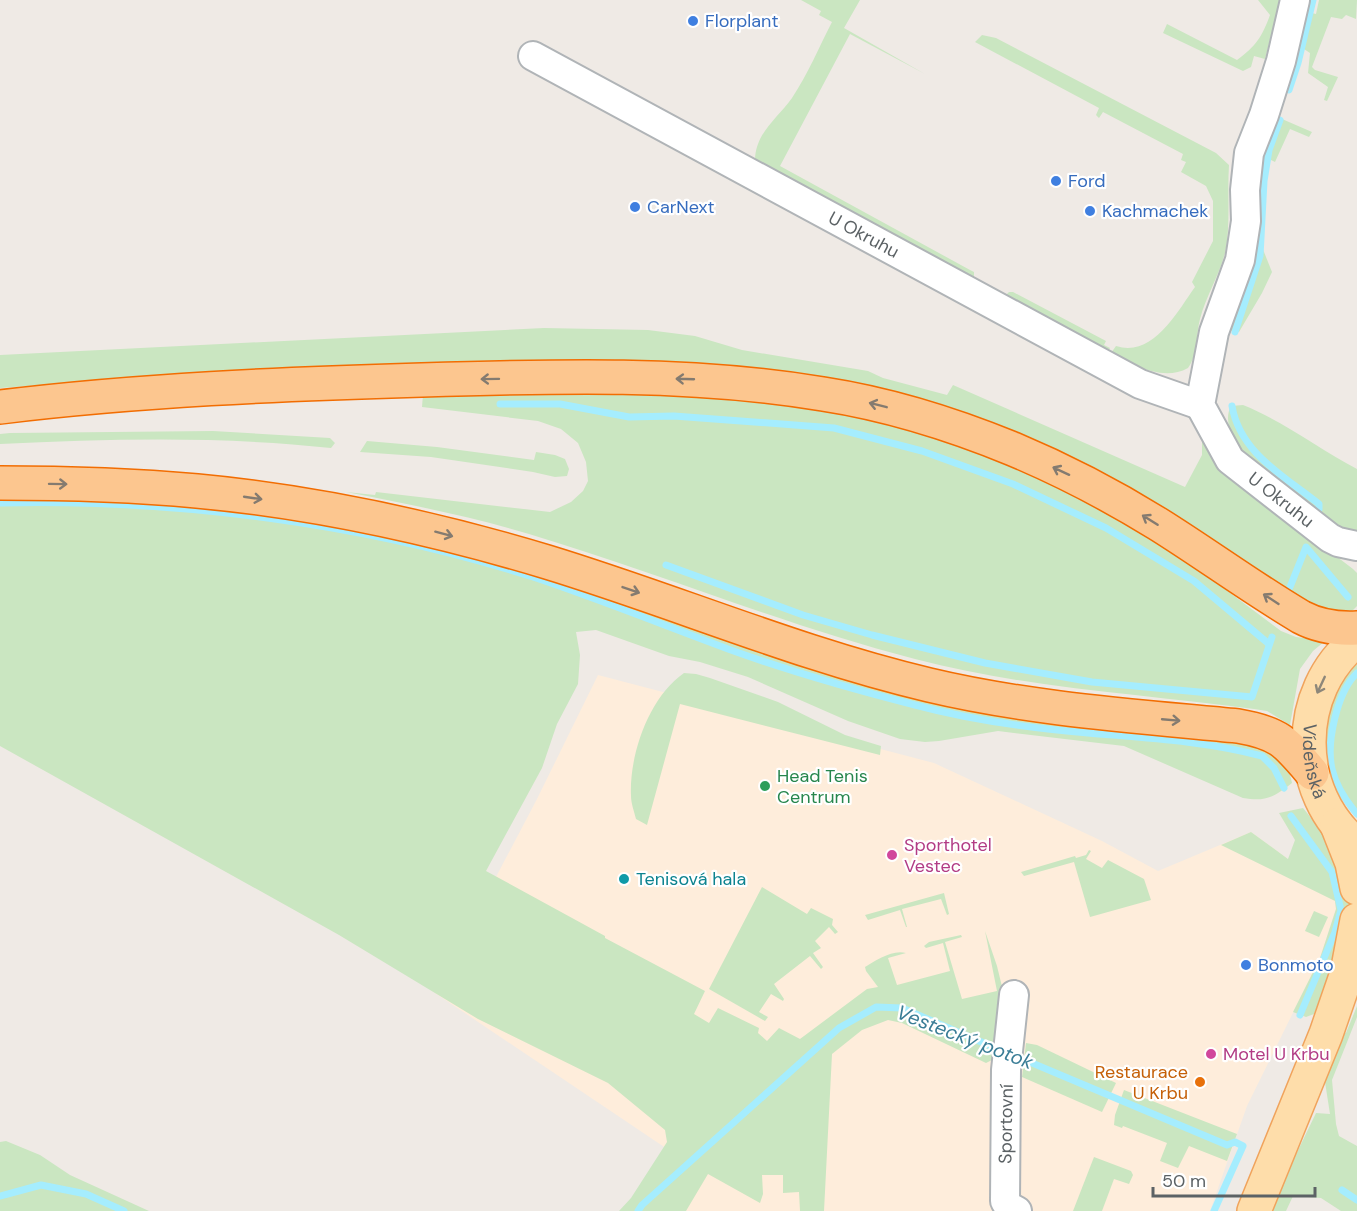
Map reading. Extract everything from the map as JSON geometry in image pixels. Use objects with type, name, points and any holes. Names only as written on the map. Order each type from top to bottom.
[{"type":"highway","points":[[0,407],[121,394],[224,388],[504,378],[693,379],[825,394],[879,405],[933,421],[985,438],[1038,460],[1138,512],[1301,617],[1323,625],[1357,628]]},
{"type":"highway","points":[[0,483],[118,486],[221,494],[312,507],[431,531],[547,562],[809,651],[932,686],[1055,707],[1238,726],[1268,732],[1285,743],[1312,773]]},
{"type":"main road","name":"Vídeňská","points":[[1357,640],[1327,673],[1315,700],[1308,738],[1312,773],[1318,792],[1335,820],[1352,863],[1357,888]]},
{"type":"main road","name":"Vídeňská","points":[[1335,820],[1357,845]]},
{"type":"main road","points":[[1254,1211],[1326,1034],[1352,963],[1357,920]]},
{"type":"street","points":[[1200,405],[1214,332],[1240,260],[1246,221],[1245,190],[1249,153],[1276,78],[1295,0]]},
{"type":"street","name":"U Okruhu","points":[[533,56],[1140,384],[1200,405],[1230,460],[1330,538],[1357,546]]},
{"type":"street","name":"Sportovní","points":[[1014,995],[1006,1070],[1005,1201],[1008,1206],[1017,1211]]},
{"type":"shaded area","points":[[598,675],[934,763],[1102,841],[1158,871],[1251,832],[1288,859],[1331,874],[1336,908],[1320,958],[1247,1106],[1210,1211],[683,1211],[694,1167],[435,993],[537,799]]},
{"type":"green space","points":[[801,0],[860,0],[844,28],[925,74],[850,34],[780,166],[974,272],[974,279],[755,161],[756,151],[763,134],[798,89],[832,22],[819,15],[821,11]]},
{"type":"green space","points":[[1258,0],[1280,0],[1265,59],[1254,56],[1251,67],[1243,71],[1163,33],[1167,24],[1237,60],[1258,40],[1270,15]]},
{"type":"green space","points":[[1306,0],[1315,0],[1312,13],[1316,14],[1319,0],[1357,0],[1356,19],[1346,15],[1342,19],[1331,17],[1312,67],[1338,77],[1327,101],[1324,100],[1328,87],[1308,73],[1310,53],[1304,49],[1291,92],[1284,89]]},
{"type":"green space","points":[[982,35],[996,38],[1216,153],[1229,165],[1228,232],[1225,253],[1203,311],[1195,351],[1188,368],[1178,372],[1158,373],[1138,367],[1111,353],[1116,346],[1129,348],[1153,339],[1172,320],[1195,287],[1192,282],[1213,241],[1213,201],[1206,186],[1181,172],[1186,162],[1181,160],[1183,154],[1103,112],[1099,118],[1096,115],[1099,108],[975,42]]},
{"type":"green space","points":[[1282,119],[1312,132],[1309,137],[1290,129],[1275,162],[1269,159],[1264,182],[1262,247],[1272,272],[1239,332],[1227,330],[1255,181],[1272,120]]},
{"type":"green space","points":[[1013,292],[1106,341],[1104,345],[1110,348],[1108,351],[1005,296]]},
{"type":"green space","points":[[544,328],[648,330],[695,336],[742,350],[868,371],[883,378],[947,395],[953,385],[1185,487],[1202,455],[1202,436],[1209,454],[1222,472],[1260,498],[1357,573],[1357,606],[1344,616],[1278,594],[838,379],[834,381],[153,377],[0,388],[0,355]]},
{"type":"green space","points":[[674,389],[884,417],[1042,474],[1178,554],[1281,631],[1296,637],[1325,641],[1313,651],[1300,669],[1290,725],[1267,711],[1041,684],[915,659],[818,631],[529,534],[461,516],[346,492],[375,495],[376,492],[550,512],[571,502],[583,491],[588,481],[586,462],[578,443],[561,429],[538,421],[422,407],[423,394]]},
{"type":"green space","points":[[1243,405],[1272,419],[1357,469],[1357,533],[1339,527],[1245,454],[1234,438],[1228,419],[1231,406]]},
{"type":"green space","points":[[213,431],[330,438],[335,443],[331,448],[207,440],[0,444],[0,434],[10,433]]},
{"type":"green space","points":[[367,441],[437,447],[534,460],[536,452],[565,459],[569,469],[567,476],[555,477],[431,457],[360,452]]},
{"type":"green space","points":[[0,490],[70,490],[394,529],[778,647],[1259,741],[1288,766],[1292,783],[1280,792],[1264,799],[1251,799],[1243,798],[1124,746],[998,731],[939,741],[900,739],[848,721],[748,677],[700,662],[669,656],[596,630],[576,632],[580,655],[578,684],[557,724],[542,768],[486,871],[705,991],[694,1014],[709,1023],[718,1008],[759,1028],[758,1033],[767,1041],[779,1028],[800,1039],[867,989],[878,987],[865,967],[885,956],[906,953],[888,958],[897,985],[950,971],[943,943],[926,948],[924,946],[929,942],[961,935],[962,937],[945,942],[962,999],[997,991],[985,931],[1006,1003],[996,1058],[986,1063],[902,1023],[888,1020],[862,1030],[832,1054],[824,1211],[800,1211],[799,1192],[783,1193],[783,1175],[762,1175],[763,1194],[760,1203],[708,1174],[686,1211],[619,1211],[631,1198],[667,1142],[665,1130],[608,1083],[478,1019],[339,935],[0,746]]},
{"type":"green space","points":[[1357,664],[1357,818],[1344,801],[1335,781],[1329,761],[1327,741],[1328,720],[1334,700],[1343,681]]},
{"type":"green space","points":[[684,673],[710,678],[778,702],[845,735],[881,746],[880,755],[680,704],[647,825],[636,819],[631,799],[631,780],[638,745],[651,712],[672,683]]},
{"type":"green space","points":[[1303,808],[1337,858],[1347,887],[1349,902],[1346,930],[1334,967],[1314,1014],[1306,1017],[1293,1012],[1320,958],[1336,909],[1335,901],[1221,845],[1251,832],[1288,859],[1295,840],[1279,813]]},
{"type":"green space","points":[[1089,850],[1091,851],[1086,859],[1102,868],[1108,860],[1144,879],[1151,900],[1090,917],[1074,862],[1024,876],[1021,872],[1075,856],[1076,858],[1086,855]]},
{"type":"green space","points":[[762,887],[807,914],[811,908],[833,919],[832,925],[838,932],[835,934],[829,927],[815,941],[821,948],[813,953],[823,967],[821,969],[810,956],[774,984],[784,999],[783,1001],[771,994],[759,1012],[768,1017],[765,1021],[709,989]]},
{"type":"green space","points":[[944,893],[949,914],[947,915],[941,899],[902,909],[907,927],[900,910],[868,920],[865,915]]},
{"type":"green space","points":[[1314,911],[1328,917],[1319,937],[1305,931]]},
{"type":"green space","points":[[1357,1006],[1357,1017],[1332,1080],[1339,1136],[1357,1146],[1357,1211],[1341,1211],[1321,1198],[1293,1196],[1286,1211],[1273,1211],[1290,1167],[1316,1113],[1330,1114],[1325,1082],[1343,1032],[1346,1033]]},
{"type":"green space","points":[[1026,1043],[1037,1045],[1116,1083],[1102,1112],[1022,1077]]},
{"type":"green space","points":[[1124,1090],[1237,1134],[1227,1161],[1189,1146],[1178,1168],[1160,1161],[1167,1143],[1123,1126],[1122,1128],[1114,1125]]},
{"type":"green space","points":[[6,1141],[40,1155],[70,1175],[149,1211],[0,1211],[0,1142]]},
{"type":"green space","points":[[1094,1157],[1131,1171],[1133,1175],[1129,1184],[1114,1179],[1102,1211],[1073,1211]]},
{"type":"waterway","points":[[1289,90],[1313,0]]},
{"type":"waterway","points":[[1235,332],[1260,256],[1264,181],[1269,150],[1280,120]]},
{"type":"waterway","points":[[500,404],[560,404],[629,417],[674,416],[834,428],[922,451],[1013,484],[1106,528],[1194,581],[1269,644]]},
{"type":"waterway","points":[[1232,406],[1237,423],[1254,450],[1278,473],[1319,504],[1319,509]]},
{"type":"waterway","points":[[0,503],[134,505],[202,510],[270,518],[403,542],[533,577],[774,665],[936,710],[1023,726],[1197,743],[1262,756],[1274,768],[1284,788]]},
{"type":"waterway","points":[[1290,587],[1306,547],[1348,597]]},
{"type":"waterway","points":[[666,565],[803,615],[872,635],[985,663],[1092,682],[1252,697],[1272,637]]},
{"type":"waterway","points":[[1357,673],[1344,692],[1339,705],[1331,746],[1334,775],[1345,799],[1357,814]]},
{"type":"waterway","points":[[1291,816],[1332,872],[1341,910],[1335,932],[1300,1015]]},
{"type":"waterway","name":"Vestecký potok","points":[[638,1211],[839,1028],[876,1007],[902,1008],[1000,1050]]},
{"type":"waterway","name":"Vestecký potok","points":[[1013,1055],[1227,1145],[1235,1142],[1243,1146],[1214,1211]]},
{"type":"waterway","name":"Vestecký potok","points":[[0,1196],[41,1185],[86,1194],[124,1211]]},
{"type":"waterway","name":"Vestecký potok","points":[[1342,1190],[1357,1200]]},
{"type":"place","name":"Florplant","points":[[693,21]]},
{"type":"place","name":"Ford","points":[[1056,181]]},
{"type":"place","name":"CarNext","points":[[635,207]]},
{"type":"place","name":"Kachmachek","points":[[1090,211]]},
{"type":"place","name":"Head Tenis Centrum","points":[[765,786]]},
{"type":"place","name":"Sporthotel Vestec","points":[[892,855]]},
{"type":"place","name":"Tenisová hala","points":[[624,879]]},
{"type":"place","name":"Bonmoto","points":[[1246,965]]},
{"type":"place","name":"Motel U Krbu","points":[[1211,1054]]},
{"type":"place","name":"Restaurace U Krbu","points":[[1200,1082]]}]
